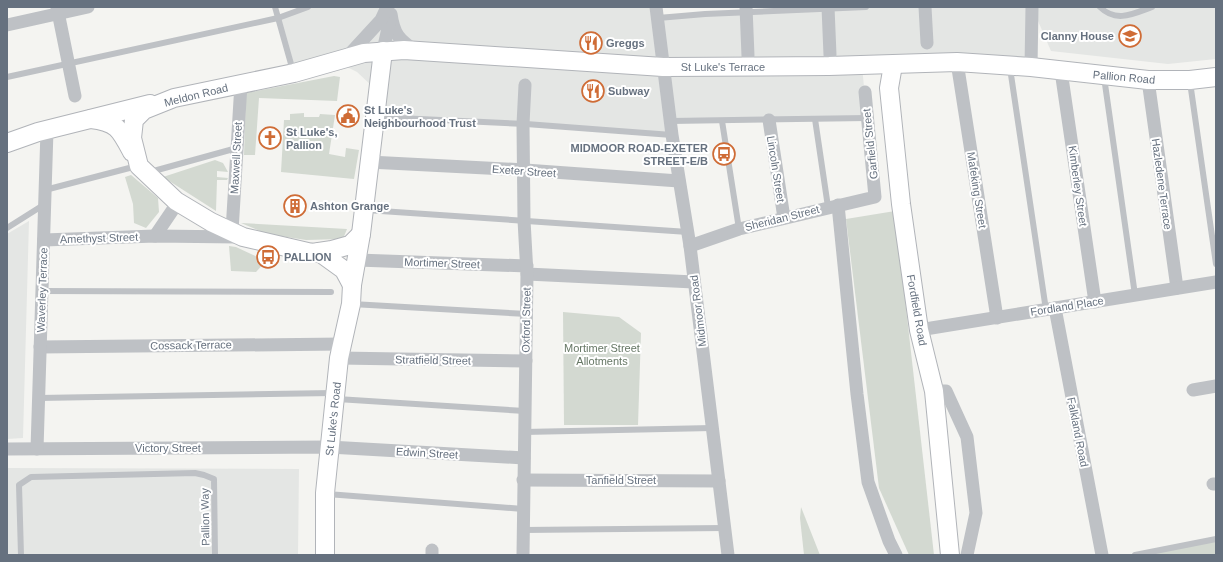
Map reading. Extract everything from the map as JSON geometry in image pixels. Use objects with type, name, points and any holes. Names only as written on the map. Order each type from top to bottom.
[{"type":"street","points":[[7,25],[58,10],[88,7]]},
{"type":"street","points":[[925,7],[927,43]]},
{"type":"street","points":[[1032,7],[1032,67]]},
{"type":"street","points":[[828,8],[830,55]]},
{"type":"street","points":[[383,51],[390,9]]},
{"type":"street","points":[[390,9],[396,34],[400,40],[416,51]]},
{"type":"street","points":[[378,94],[372,69],[365,63],[347,57],[390,9]]},
{"type":"street","points":[[58,10],[75,96]]},
{"type":"street","points":[[746,10],[748,56]]},
{"type":"street","name":"Midmoor Road","points":[[657,13],[663,67],[672,121],[672,135],[690,246],[728,555]]},
{"type":"street","name":"Meldon Road","points":[[143,170],[132,138],[134,120],[144,110],[174,98],[294,73],[347,57],[383,51],[416,51]]},
{"type":"street","name":"St Luke's Road","points":[[325,555],[325,493],[335,396],[341,351],[351,304],[352,284],[361,234],[383,51]]},
{"type":"street","points":[[378,94],[384,79],[395,60],[416,51]]},
{"type":"street","name":"St Luke's Terrace","points":[[416,51],[663,67],[754,68],[957,62],[1032,67]]},
{"type":"street","name":"Mafeking Street","points":[[957,62],[997,318]]},
{"type":"street","name":"Fordfield Road","points":[[893,65],[889,88],[901,204],[919,330],[934,391],[950,555]]},
{"type":"street","name":"Pallion Road","points":[[1032,67],[1148,80],[1190,80],[1216,77]]},
{"type":"street","name":"Kimberley Street","points":[[1061,71],[1095,302]]},
{"type":"street","name":"Hazledene Terrace","points":[[1148,80],[1177,288]]},
{"type":"street","name":"Maxwell Street","points":[[238,234],[237,148],[241,84]]},
{"type":"street","name":"Oxford Street","points":[[523,555],[523,480],[527,314],[523,124],[525,85]]},
{"type":"street","name":"Garfield Street","points":[[864,92],[875,197]]},
{"type":"street","points":[[7,143],[47,130],[174,98]]},
{"type":"street","points":[[90,119],[103,120],[116,126],[143,170],[176,201],[211,222],[238,234],[312,253],[350,245],[361,234]]},
{"type":"street","name":"Lincoln Street","points":[[769,120],[784,218]]},
{"type":"street","name":"Waverley Terrace","points":[[37,449],[47,130]]},
{"type":"street","name":"Exeter Street","points":[[369,162],[525,170],[679,182]]},
{"type":"street","name":"Sheridan Street","points":[[690,246],[739,229],[875,197]]},
{"type":"street","points":[[155,236],[174,208],[176,201]]},
{"type":"street","points":[[833,206],[868,482],[889,541],[896,555]]},
{"type":"street","name":"Amethyst Street","points":[[44,240],[238,234]]},
{"type":"street","points":[[319,252],[344,270],[352,284]]},
{"type":"street","name":"Mortimer Street","points":[[357,260],[694,282]]},
{"type":"street","name":"Fordland Place","points":[[919,330],[1216,282]]},
{"type":"street","name":"Falkland Road","points":[[1050,309],[1102,555]]},
{"type":"street","name":"Cossack Terrace","points":[[40,346],[341,351]]},
{"type":"street","name":"Stratfield Street","points":[[341,351],[526,362]]},
{"type":"street","points":[[1193,390],[1216,386]]},
{"type":"street","points":[[934,391],[946,391],[967,437],[976,512],[967,555]]},
{"type":"street","name":"Victory Street","points":[[7,449],[330,447]]},
{"type":"street","name":"Edwin Street","points":[[330,447],[524,458]]},
{"type":"street","name":"Tanfield Street","points":[[523,480],[719,481]]},
{"type":"lane","points":[[275,7],[294,73]]},
{"type":"lane","points":[[7,77],[278,18],[308,7]]},
{"type":"lane","points":[[657,13],[704,10],[866,7]]},
{"type":"lane","points":[[1100,7],[1106,14],[1121,16],[1152,7]]},
{"type":"lane","points":[[1009,66],[1050,309]]},
{"type":"lane","points":[[1104,76],[1135,295]]},
{"type":"lane","points":[[1190,80],[1216,264]]},
{"type":"lane","points":[[375,116],[523,124],[672,135]]},
{"type":"lane","points":[[672,121],[867,118]]},
{"type":"lane","points":[[815,119],[833,206]]},
{"type":"lane","points":[[722,121],[739,229]]},
{"type":"lane","points":[[45,190],[143,170],[237,148]]},
{"type":"lane","points":[[7,228],[45,204]]},
{"type":"lane","points":[[364,210],[688,232]]},
{"type":"lane","points":[[42,291],[331,292]]},
{"type":"lane","points":[[351,304],[527,314]]},
{"type":"lane","points":[[39,398],[335,396],[525,411]]},
{"type":"lane","points":[[524,432],[712,428]]},
{"type":"lane","name":"Pallion Way","points":[[21,555],[19,485],[32,477],[194,473],[204,474],[214,479],[215,555]]},
{"type":"lane","points":[[325,493],[523,509]]},
{"type":"lane","points":[[523,530],[724,528]]},
{"type":"lane","points":[[1135,555],[1216,539]]},
{"type":"shaded area","points":[[308,7],[656,7],[658,18],[866,7],[1032,7],[1031,67],[862,66],[867,118],[672,121],[672,135],[377,117],[372,86],[357,72],[335,61],[294,73],[278,18]]},
{"type":"shaded area","name":"Clanny House","points":[[1037,7],[1216,7],[1216,59],[1168,64],[1051,51],[1038,21]]},
{"type":"shaded area","points":[[29,221],[23,438],[7,439],[7,234]]},
{"type":"shaded area","points":[[7,468],[299,469],[298,555],[7,555]]},
{"type":"green space","points":[[334,76],[340,77],[337,101],[259,98],[255,155],[244,155],[246,93]]},
{"type":"green space","points":[[304,113],[304,117],[319,117],[320,114],[335,115],[329,154],[345,157],[346,148],[359,150],[354,179],[281,172],[284,120],[290,120],[290,114]]},
{"type":"green space","points":[[215,160],[223,163],[228,172],[217,171],[217,177],[228,178],[227,180],[217,180],[216,211],[163,177]]},
{"type":"green space","points":[[131,175],[158,198],[159,212],[146,228],[134,223],[133,204],[125,177]]},
{"type":"green space","points":[[895,211],[934,555],[909,555],[879,488],[846,219]]},
{"type":"green space","points":[[241,223],[347,229],[343,239],[306,240],[267,234]]},
{"type":"green space","points":[[229,246],[236,247],[266,261],[256,272],[231,271]]},
{"type":"green space","name":"Mortimer Street Allotments","points":[[563,312],[619,317],[641,333],[638,425],[564,425]]},
{"type":"green space","points":[[801,507],[820,555],[804,555],[800,518]]},
{"type":"green space","points":[[1216,539],[1216,555],[1135,555]]},
{"type":"place","name":"Clanny House","points":[[1130,36]]},
{"type":"place","name":"Greggs","points":[[591,43]]},
{"type":"place","name":"Subway","points":[[593,91]]},
{"type":"place","name":"St Luke's Neighbourhood Trust","points":[[348,116]]},
{"type":"place","name":"St Luke's, Pallion","points":[[270,138]]},
{"type":"place","name":"MIDMOOR ROAD-EXETER STREET-E/B","points":[[724,154]]},
{"type":"place","name":"Ashton Grange","points":[[295,206]]},
{"type":"place","name":"PALLION","points":[[268,257]]}]
